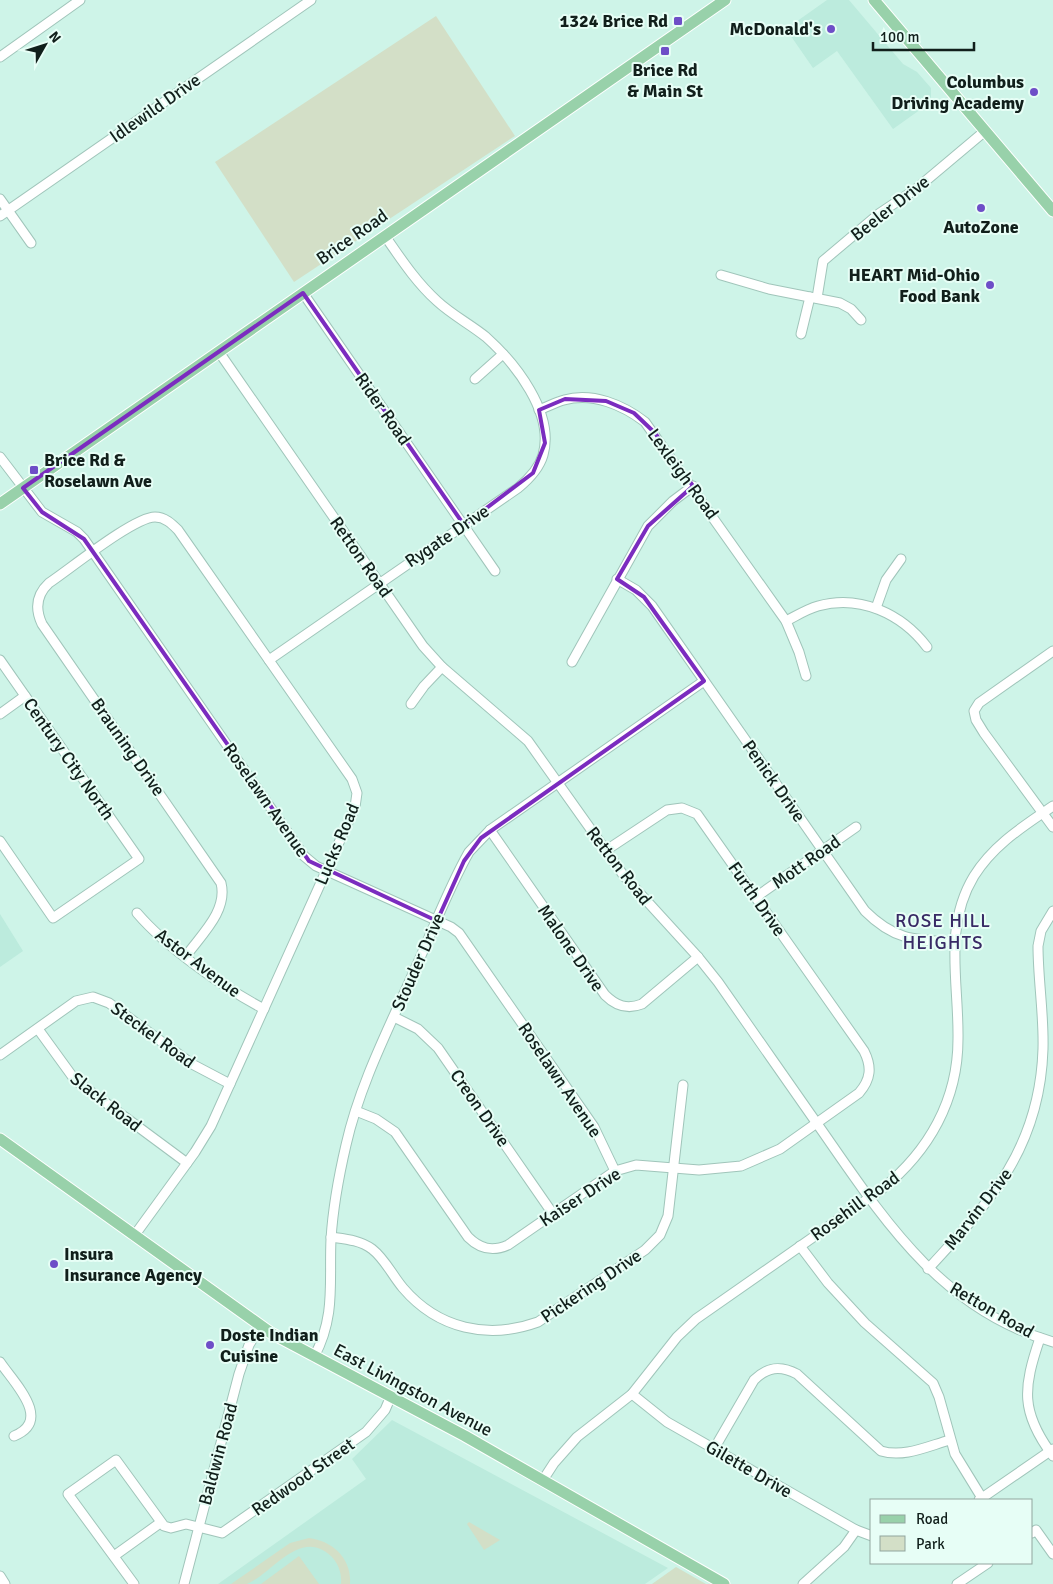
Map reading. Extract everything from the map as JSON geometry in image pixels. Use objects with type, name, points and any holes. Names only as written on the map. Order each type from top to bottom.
[{"type":"main road","name":"Brice Road","points":[[0,504],[725,0]]},
{"type":"main road","points":[[874,0],[1053,211]]},
{"type":"main road","name":"East Livingston Avenue","points":[[0,1140],[260,1327],[391,1396],[543,1480],[724,1584]]},
{"type":"street","points":[[0,57],[80,0]]},
{"type":"street","name":"Idlewild Drive","points":[[4,214],[311,0]]},
{"type":"street","name":"Beeler Drive","points":[[801,334],[823,261],[880,213],[916,189],[985,131]]},
{"type":"street","points":[[0,199],[4,214],[31,243]]},
{"type":"street","points":[[385,236],[417,280],[437,301],[486,337],[503,354],[526,383],[539,410]]},
{"type":"street","points":[[721,275],[760,287],[846,306],[861,320]]},
{"type":"street","name":"Rider Road","points":[[303,293],[495,571]]},
{"type":"street","name":"Retton Road","points":[[219,352],[419,640],[442,668],[525,737],[605,851],[636,891],[698,957],[900,1239],[928,1269],[975,1305],[1040,1338],[1053,1342]]},
{"type":"street","points":[[475,379],[503,354]]},
{"type":"street","name":"Lexleigh Road","points":[[539,410],[565,399],[586,398],[606,401],[625,408],[646,422],[693,486],[786,621],[799,652],[806,676]]},
{"type":"street","name":"Rygate Drive","points":[[269,660],[527,480],[543,455],[544,432],[539,410]]},
{"type":"street","name":"Roselawn Avenue","points":[[0,458],[42,512],[76,532],[94,553],[304,856],[316,866],[455,930],[464,939],[594,1127],[615,1171]]},
{"type":"street","points":[[572,662],[648,526],[673,501],[693,486]]},
{"type":"street","name":"Lucks Road","points":[[94,553],[146,518],[161,518],[171,523],[178,530],[269,660],[355,785],[357,793],[355,808],[211,1126],[187,1163],[134,1236]]},
{"type":"street","name":"Brauning Drive","points":[[94,553],[44,588],[37,602],[37,610],[42,624],[221,883],[223,892],[219,909],[186,956]]},
{"type":"street","points":[[876,608],[886,580],[901,559]]},
{"type":"street","name":"Penick Drive","points":[[617,579],[636,590],[648,601],[865,911],[886,930],[913,940],[954,942]]},
{"type":"street","points":[[786,621],[817,606],[853,603],[876,608],[904,623],[927,648]]},
{"type":"street","points":[[1053,651],[979,703],[974,711],[976,720],[984,732],[1053,827]]},
{"type":"street","name":"Century City North","points":[[0,660],[139,859],[53,918],[0,841]]},
{"type":"street","points":[[411,704],[424,686],[442,668]]},
{"type":"street","name":"Stouder Drive","points":[[314,1357],[326,1331],[329,1315],[331,1237],[340,1177],[356,1111],[374,1061],[469,852],[490,830],[704,681]]},
{"type":"street","points":[[0,714],[25,696]]},
{"type":"street","name":"Rosehill Road","points":[[543,1480],[554,1463],[577,1437],[632,1394],[677,1337],[696,1319],[869,1198],[895,1178],[914,1159],[936,1127],[952,1091],[958,1038],[954,942],[962,903],[980,868],[1003,841],[1053,806]]},
{"type":"street","name":"Furth Drive","points":[[605,851],[660,814],[675,808],[682,808],[697,814],[864,1051],[869,1062],[870,1073]]},
{"type":"street","name":"Mott Road","points":[[756,897],[856,827]]},
{"type":"street","name":"Malone Drive","points":[[490,830],[604,995],[618,1005],[634,1007],[642,1004],[698,957]]},
{"type":"street","name":"Marvin Drive","points":[[928,1269],[992,1196],[1009,1172],[1026,1134],[1038,1093],[1042,1056],[1038,946],[1041,931],[1053,911]]},
{"type":"street","name":"Astor Avenue","points":[[137,913],[154,932],[237,994],[264,1009]]},
{"type":"street","name":"Steckel Road","points":[[0,1055],[81,999],[98,998],[109,1003],[192,1064],[230,1084]]},
{"type":"street","name":"Creon Drive","points":[[394,1017],[418,1029],[438,1048],[553,1214]]},
{"type":"street","name":"Slack Road","points":[[38,1029],[75,1080],[187,1163]]},
{"type":"street","name":"Kaiser Drive","points":[[356,1111],[376,1119],[395,1132],[468,1237],[487,1249],[502,1248],[615,1171],[636,1165],[699,1170],[741,1166],[780,1149],[859,1093],[866,1084],[870,1073]]},
{"type":"street","name":"Pickering Drive","points":[[331,1237],[357,1242],[379,1254],[412,1298],[442,1320],[480,1331],[520,1329],[556,1313],[653,1243],[665,1226],[668,1216],[683,1084]]},
{"type":"street","points":[[800,1246],[828,1282],[865,1323],[933,1383],[939,1397],[950,1440],[962,1467],[981,1499],[1052,1452],[1033,1425],[1026,1404],[1027,1381],[1040,1338]]},
{"type":"street","name":"Baldwin Road","points":[[184,1584],[239,1374],[249,1345],[260,1327]]},
{"type":"street","points":[[0,1362],[31,1407],[31,1418],[27,1428],[14,1436]]},
{"type":"street","points":[[714,1449],[754,1380],[759,1374],[774,1368],[789,1369],[796,1374],[881,1451],[898,1454],[906,1453],[950,1440]]},
{"type":"street","name":"Gilette Drive","points":[[632,1394],[666,1422],[856,1530],[870,1535]]},
{"type":"street","name":"Redwood Street","points":[[160,1523],[167,1528],[186,1524],[198,1529],[218,1533],[230,1529],[366,1432],[380,1418],[391,1396]]},
{"type":"street","points":[[114,1556],[160,1523],[116,1460],[68,1494],[134,1584]]},
{"type":"street","points":[[803,1584],[844,1547],[856,1530]]},
{"type":"street","points":[[1033,1532],[1036,1530],[1053,1554]]},
{"type":"street","points":[[958,1584],[987,1564]]},
{"type":"street","points":[[0,1576],[5,1584]]},
{"type":"highlighted area","points":[[303,293],[464,525],[533,473],[545,443],[539,410],[565,399],[606,401],[634,413],[655,433],[693,486],[648,526],[617,579],[644,597],[704,681],[481,838],[464,861],[437,921],[309,861],[84,539],[42,512],[23,488]]},
{"type":"shaded area","points":[[827,0],[849,0],[903,64],[917,72],[931,88],[931,102],[893,129],[837,51],[813,68],[786,29]]},
{"type":"shaded area","points":[[0,914],[23,951],[0,967]]},
{"type":"shaded area","points":[[392,1420],[668,1568],[645,1584],[218,1584],[366,1479],[352,1459]]},
{"type":"green space","points":[[436,16],[515,136],[294,282],[215,162]]},
{"type":"green space","points":[[469,1522],[500,1540],[484,1550],[467,1524]]},
{"type":"green space","points":[[309,1538],[326,1543],[339,1553],[348,1567],[350,1584],[341,1584],[339,1568],[331,1556],[320,1548],[308,1547],[297,1549],[287,1555],[257,1579],[247,1584],[231,1584],[290,1543]]},
{"type":"green space","points":[[299,1556],[319,1584],[261,1584]]},
{"type":"green space","points":[[676,1567],[706,1584],[652,1584]]},
{"type":"place","name":"1324 Brice Rd","points":[[678,21]]},
{"type":"place","name":"McDonald's","points":[[831,29]]},
{"type":"place","name":"Brice Rd & Main St","points":[[665,51]]},
{"type":"place","name":"Columbus Driving Academy","points":[[1034,92]]},
{"type":"place","name":"AutoZone","points":[[981,208]]},
{"type":"place","name":"HEART Mid-Ohio Food Bank","points":[[990,285]]},
{"type":"place","name":"Brice Rd & Roselawn Ave","points":[[34,470]]},
{"type":"place","name":"Insura Insurance Agency","points":[[54,1264]]},
{"type":"place","name":"Doste Indian Cuisine","points":[[210,1345]]},
{"type":"district","name":"ROSE HILL HEIGHTS","points":[[943,932]]}]
